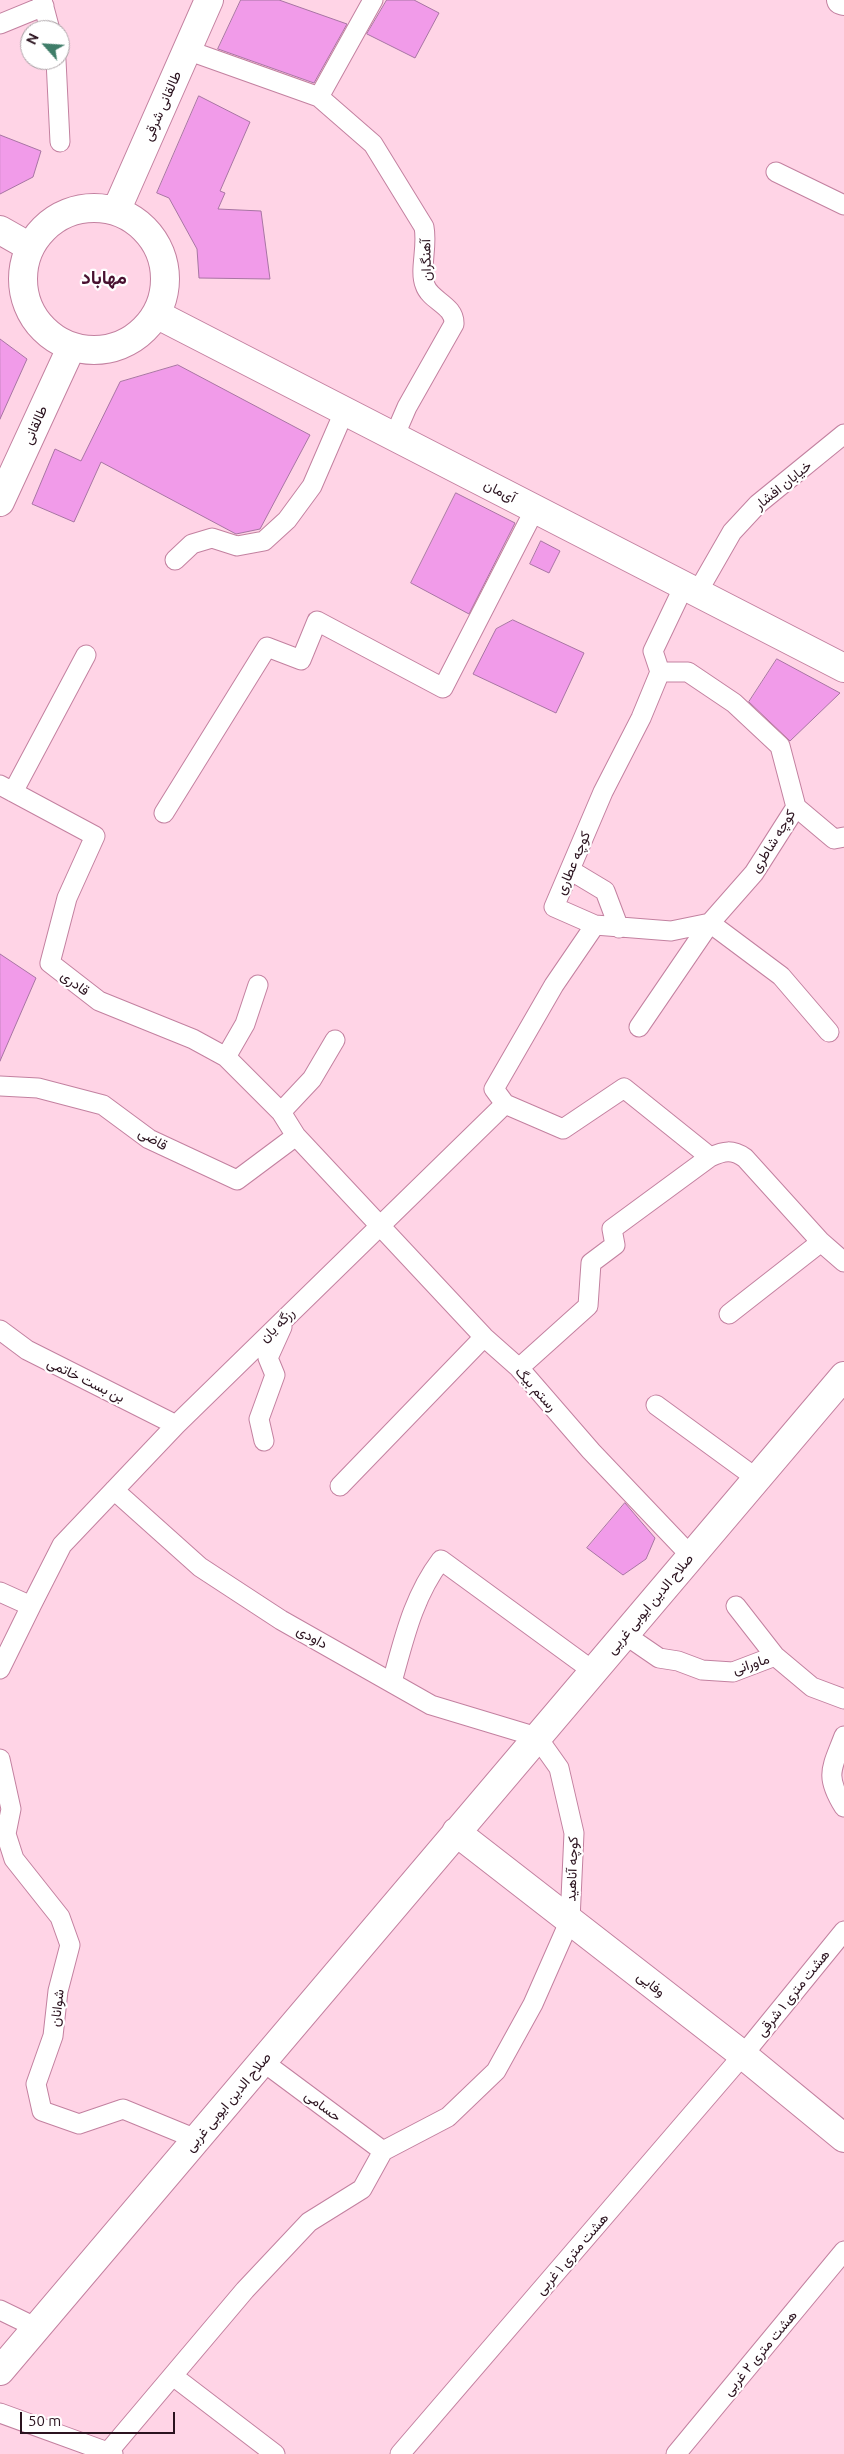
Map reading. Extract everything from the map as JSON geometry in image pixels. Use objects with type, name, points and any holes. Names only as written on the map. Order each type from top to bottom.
[{"type":"street","name":"طالقانی شرقی","points":[[116,211],[209,0]]},
{"type":"street","points":[[187,50],[319,96],[373,0]]},
{"type":"street","points":[[0,24],[43,3],[47,20]]},
{"type":"street","points":[[56,70],[60,142]]},
{"type":"street","name":"آهنگران","points":[[319,96],[373,144],[404,193],[424,227],[427,241],[423,276],[424,284],[454,318],[454,324],[407,407],[394,437]]},
{"type":"street","points":[[776,172],[844,205]]},
{"type":"street","points":[[92,207],[116,211],[135,220],[150,235],[161,253],[165,280],[164,294],[156,314],[141,333],[120,346],[96,351],[71,348],[52,338],[42,328],[27,305],[22,284],[24,263],[30,247],[47,224],[68,212],[92,207]]},
{"type":"street","points":[[0,230],[30,247]]},
{"type":"street","name":"آی‌مان","points":[[156,314],[844,668]]},
{"type":"street","name":"طالقانی","points":[[0,502],[71,348]]},
{"type":"street","points":[[175,560],[192,544],[212,538],[236,546],[264,541],[287,520],[312,486],[344,412]]},
{"type":"street","name":"خیابان افشار","points":[[690,589],[732,532],[758,504],[844,434]]},
{"type":"street","points":[[164,813],[267,647],[301,660],[316,621],[443,688],[535,509]]},
{"type":"street","points":[[660,672],[653,651],[690,589]]},
{"type":"street","points":[[6,789],[86,655]]},
{"type":"street","name":"کوچه شاطری","points":[[638,1027],[710,923],[754,873],[796,807],[780,746],[734,702],[688,672],[660,672]]},
{"type":"street","name":"کوچه عطاری","points":[[595,925],[554,907],[603,792],[641,718],[660,672]]},
{"type":"street","name":"قادری","points":[[6,789],[95,836],[67,898],[50,964],[99,1001],[193,1039],[226,1057],[281,1112],[296,1136],[379,1225]]},
{"type":"street","points":[[796,807],[834,840],[844,837]]},
{"type":"street","points":[[570,870],[605,891],[619,928]]},
{"type":"street","points":[[710,1157],[624,1088],[563,1129],[506,1104],[494,1089],[554,985],[595,925],[671,931],[710,923],[782,976],[829,1032]]},
{"type":"street","points":[[226,1057],[245,1024],[258,986]]},
{"type":"street","points":[[281,1112],[312,1079],[335,1040]]},
{"type":"street","name":"قاضی","points":[[0,1086],[38,1088],[103,1105],[149,1139],[237,1180],[296,1136]]},
{"type":"street","name":"رزگه یان","points":[[0,1669],[62,1545],[176,1424],[379,1225],[506,1104]]},
{"type":"street","points":[[519,1368],[588,1306],[591,1263],[615,1245],[612,1229],[710,1157],[724,1151],[736,1151],[745,1158],[821,1242],[844,1262]]},
{"type":"street","name":"رستم بیگ","points":[[379,1225],[484,1337],[519,1368],[591,1451],[690,1555]]},
{"type":"street","points":[[728,1314],[821,1242]]},
{"type":"street","points":[[264,1441],[259,1419],[274,1375],[268,1358],[287,1316]]},
{"type":"street","name":"بن بست خاتمی","points":[[0,1330],[27,1350],[176,1424]]},
{"type":"street","points":[[340,1486],[484,1337]]},
{"type":"street","name":"صلاح الدین ایوبی غریی","points":[[456,1832],[844,1376]]},
{"type":"street","points":[[656,1405],[756,1478]]},
{"type":"street","name":"داودی","points":[[114,1490],[200,1567],[280,1620],[431,1705],[537,1737]]},
{"type":"street","points":[[392,1682],[412,1612],[429,1576],[441,1560],[593,1671]]},
{"type":"street","points":[[0,1592],[31,1606]]},
{"type":"street","points":[[736,1606],[775,1656]]},
{"type":"street","name":"ماورانی","points":[[624,1634],[659,1658],[702,1670],[734,1672],[775,1656],[812,1687],[844,1698]]},
{"type":"street","points":[[844,1736],[830,1774],[837,1796],[844,1807]]},
{"type":"street","name":"کوچه آناهید","points":[[537,1737],[559,1768],[574,1832],[570,1920]]},
{"type":"street","name":"شوانان","points":[[0,1759],[11,1809],[6,1834],[14,1859],[60,1917],[70,1945],[58,1991],[53,2036],[36,2084],[42,2111],[79,2124],[123,2109],[196,2139]]},
{"type":"street","name":"وفایی","points":[[456,1832],[743,2055],[844,2138]]},
{"type":"street","name":"صلاح الدین ایوبی غربی","points":[[0,2372],[456,1832]]},
{"type":"street","points":[[0,2413],[111,2453],[245,2290],[309,2222],[362,2189],[383,2151],[448,2117],[496,2071],[533,2004],[570,1920]]},
{"type":"street","name":"هشت متری ۱ شرقی","points":[[743,2055],[844,1932]]},
{"type":"street","name":"هشت متری ۱ غربی","points":[[400,2454],[743,2055]]},
{"type":"street","name":"حسامی","points":[[262,2061],[383,2151]]},
{"type":"street","name":"هشت متری ۲ غربی","points":[[676,2454],[844,2252]]},
{"type":"street","points":[[0,2310],[37,2328]]},
{"type":"street","points":[[173,2376],[276,2454]]},
{"type":"building","points":[[241,0],[279,0],[347,24],[314,83],[218,49]]},
{"type":"building","points":[[387,0],[414,0],[439,13],[415,58],[367,34]]},
{"type":"building","points":[[199,96],[250,122],[220,191],[225,193],[218,209],[261,211],[270,279],[199,278],[197,249],[169,198],[157,193]]},
{"type":"building","points":[[0,135],[41,151],[33,177],[0,194]]},
{"type":"building","points":[[0,339],[27,359],[0,419]]},
{"type":"building","points":[[178,365],[310,435],[260,529],[236,534],[101,462],[74,522],[32,504],[55,449],[81,461],[120,382]]},
{"type":"building","points":[[456,493],[515,523],[469,614],[411,583]]},
{"type":"building","points":[[541,541],[560,551],[549,573],[530,564]]},
{"type":"building","points":[[513,620],[584,653],[556,713],[473,674],[496,629]]},
{"type":"building","points":[[777,659],[840,693],[790,741],[749,702]]},
{"type":"building","points":[[0,954],[36,978],[0,1061]]},
{"type":"building","points":[[625,1503],[655,1538],[646,1559],[623,1575],[587,1548]]},
{"type":"district","name":"مهاباد","points":[[104,278]]}]
